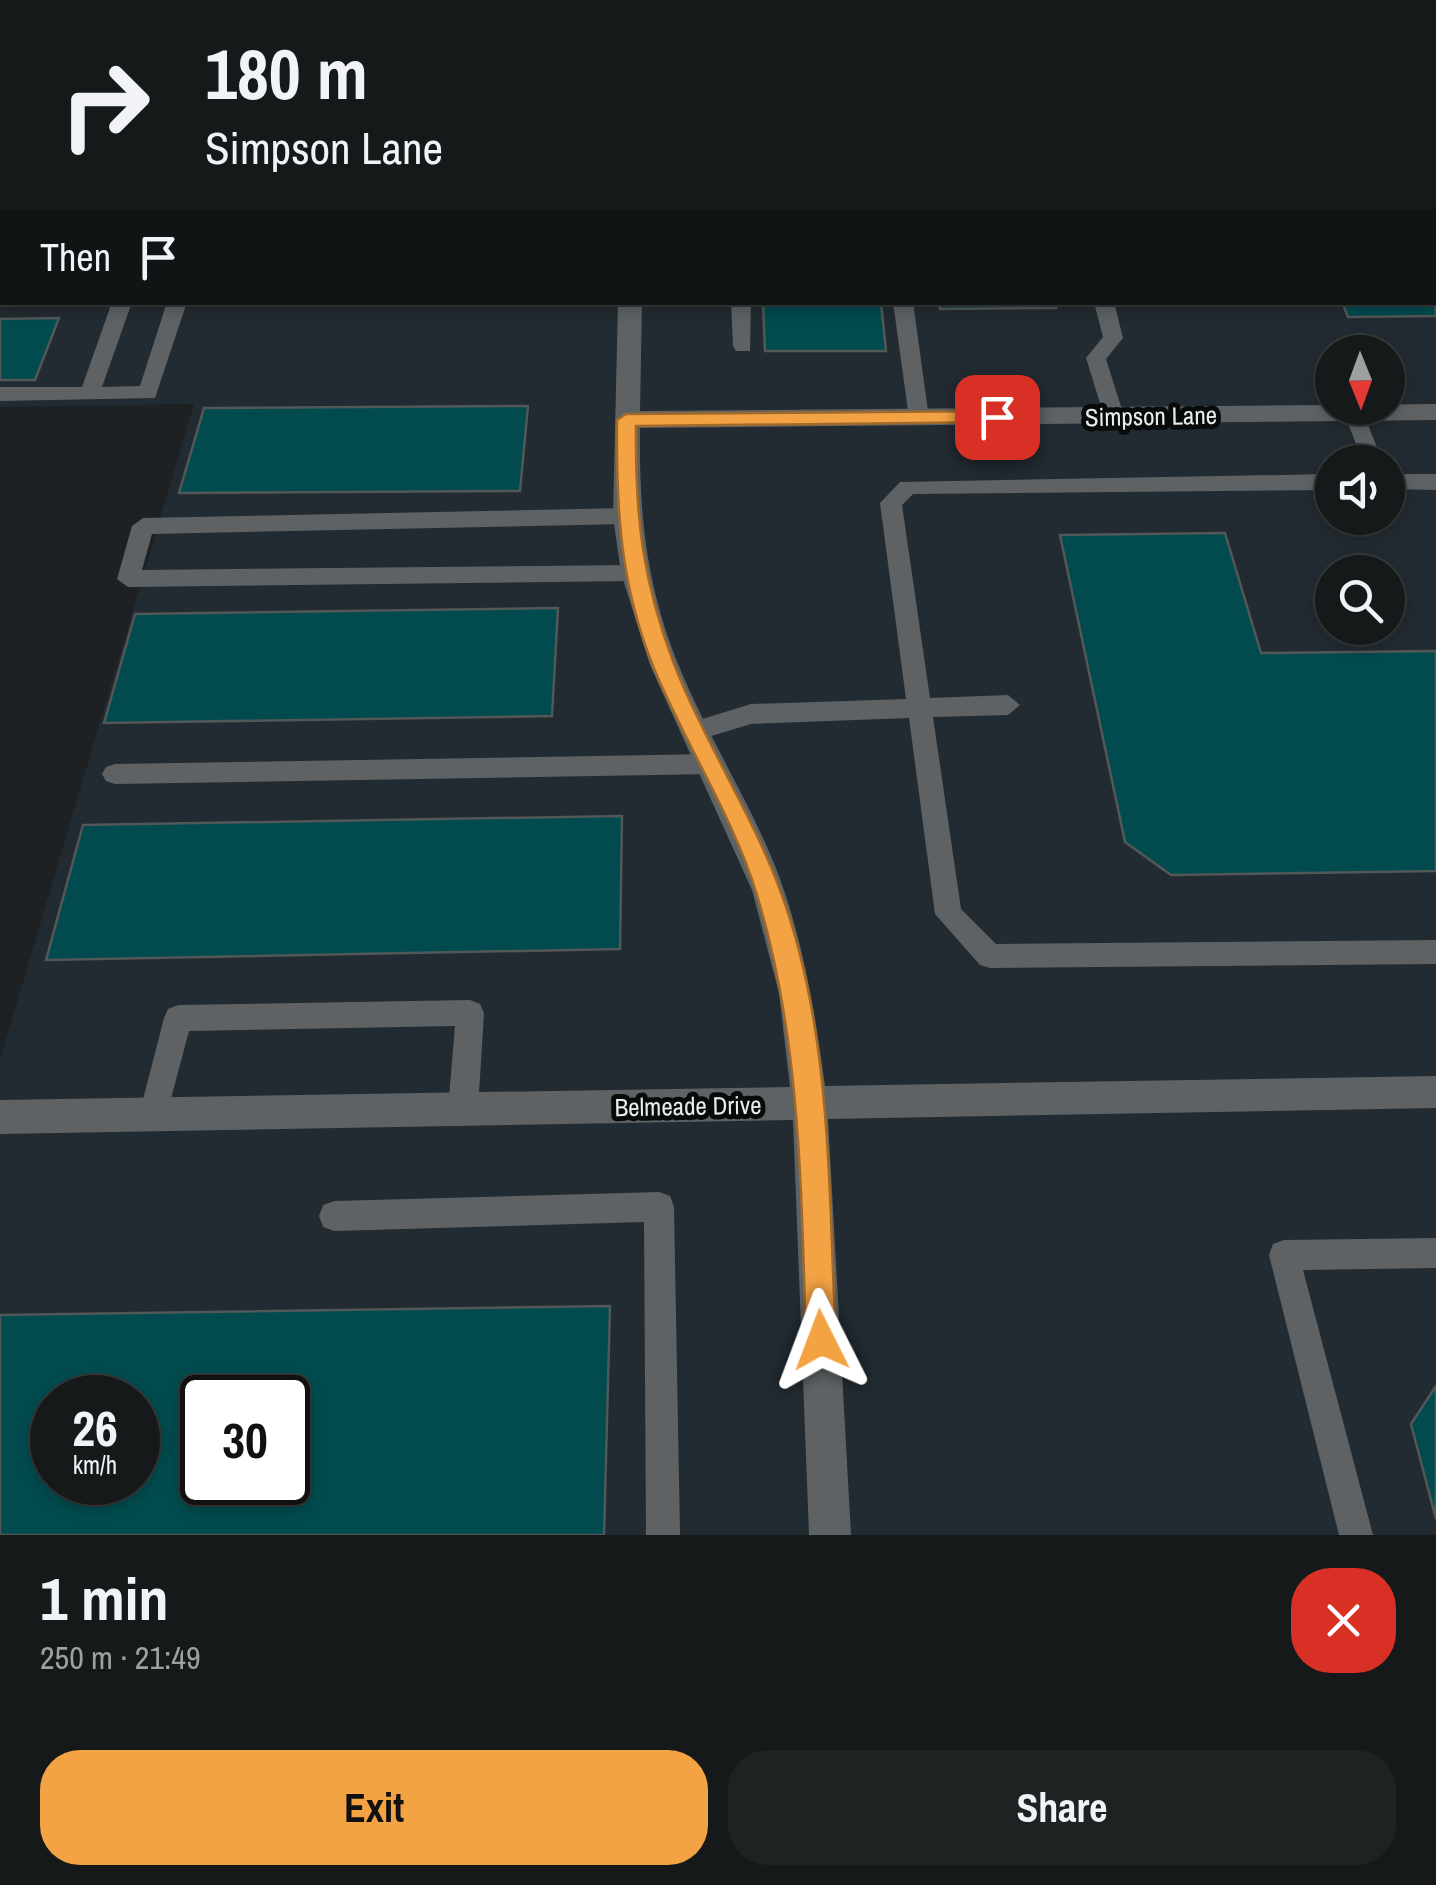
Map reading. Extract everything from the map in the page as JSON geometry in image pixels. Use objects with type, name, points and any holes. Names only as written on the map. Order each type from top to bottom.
[{"type":"street","points":[[630,305],[626,516],[635,573],[664,666],[713,764],[768,890],[796,993],[810,1105],[830,1535]]},
{"type":"street","name":"Simpson Lane","points":[[1405,413],[1436,412]]},
{"type":"street","name":"Simpson Lane","points":[[626,420],[1315,414]]},
{"type":"street","name":"Belmeade Drive","points":[[0,1117],[1436,1092]]},
{"type":"lane","points":[[90,393],[121,305]]},
{"type":"lane","points":[[0,394],[148,392],[176,305]]},
{"type":"lane","points":[[741,305],[742,346]]},
{"type":"lane","points":[[903,305],[919,418]]},
{"type":"lane","points":[[1105,305],[1113,338],[1096,358],[1114,416]]},
{"type":"lane","points":[[1315,482],[908,487],[891,502],[948,914],[990,956],[1436,952]]},
{"type":"lane","points":[[1405,482],[1436,482]]},
{"type":"lane","points":[[626,516],[143,526],[128,579],[635,573]]},
{"type":"lane","points":[[695,731],[751,714],[1008,704]]},
{"type":"lane","points":[[115,774],[713,764]]},
{"type":"lane","points":[[154,1115],[178,1018],[470,1013],[463,1109]]},
{"type":"lane","points":[[334,1216],[659,1207],[662,1535]]},
{"type":"lane","points":[[1356,1535],[1284,1254],[1436,1253]]},
{"type":"shaded area","points":[[0,305],[1436,305],[1436,1535],[0,1535],[0,1060],[194,404],[0,407]]},
{"type":"building","points":[[763,305],[881,305],[886,351],[765,351]]},
{"type":"building","points":[[939,305],[1056,308],[940,309]]},
{"type":"building","points":[[1343,305],[1436,305],[1436,316],[1348,317]]},
{"type":"building","points":[[59,318],[35,380],[0,380],[0,319]]},
{"type":"building","points":[[528,406],[520,491],[179,493],[204,408]]},
{"type":"building","points":[[1225,533],[1261,653],[1436,651],[1436,871],[1171,875],[1125,842],[1060,535]]},
{"type":"building","points":[[558,608],[552,716],[104,723],[135,614]]},
{"type":"building","points":[[622,816],[620,949],[46,960],[83,825]]},
{"type":"building","points":[[610,1306],[604,1535],[0,1535],[0,1315]]},
{"type":"building","points":[[1436,1386],[1436,1519],[1411,1424]]},
{"type":"route","points":[[821,1340],[810,1105],[796,993],[768,890],[713,764],[664,666],[644,606],[626,516],[626,420],[997,417]]}]
